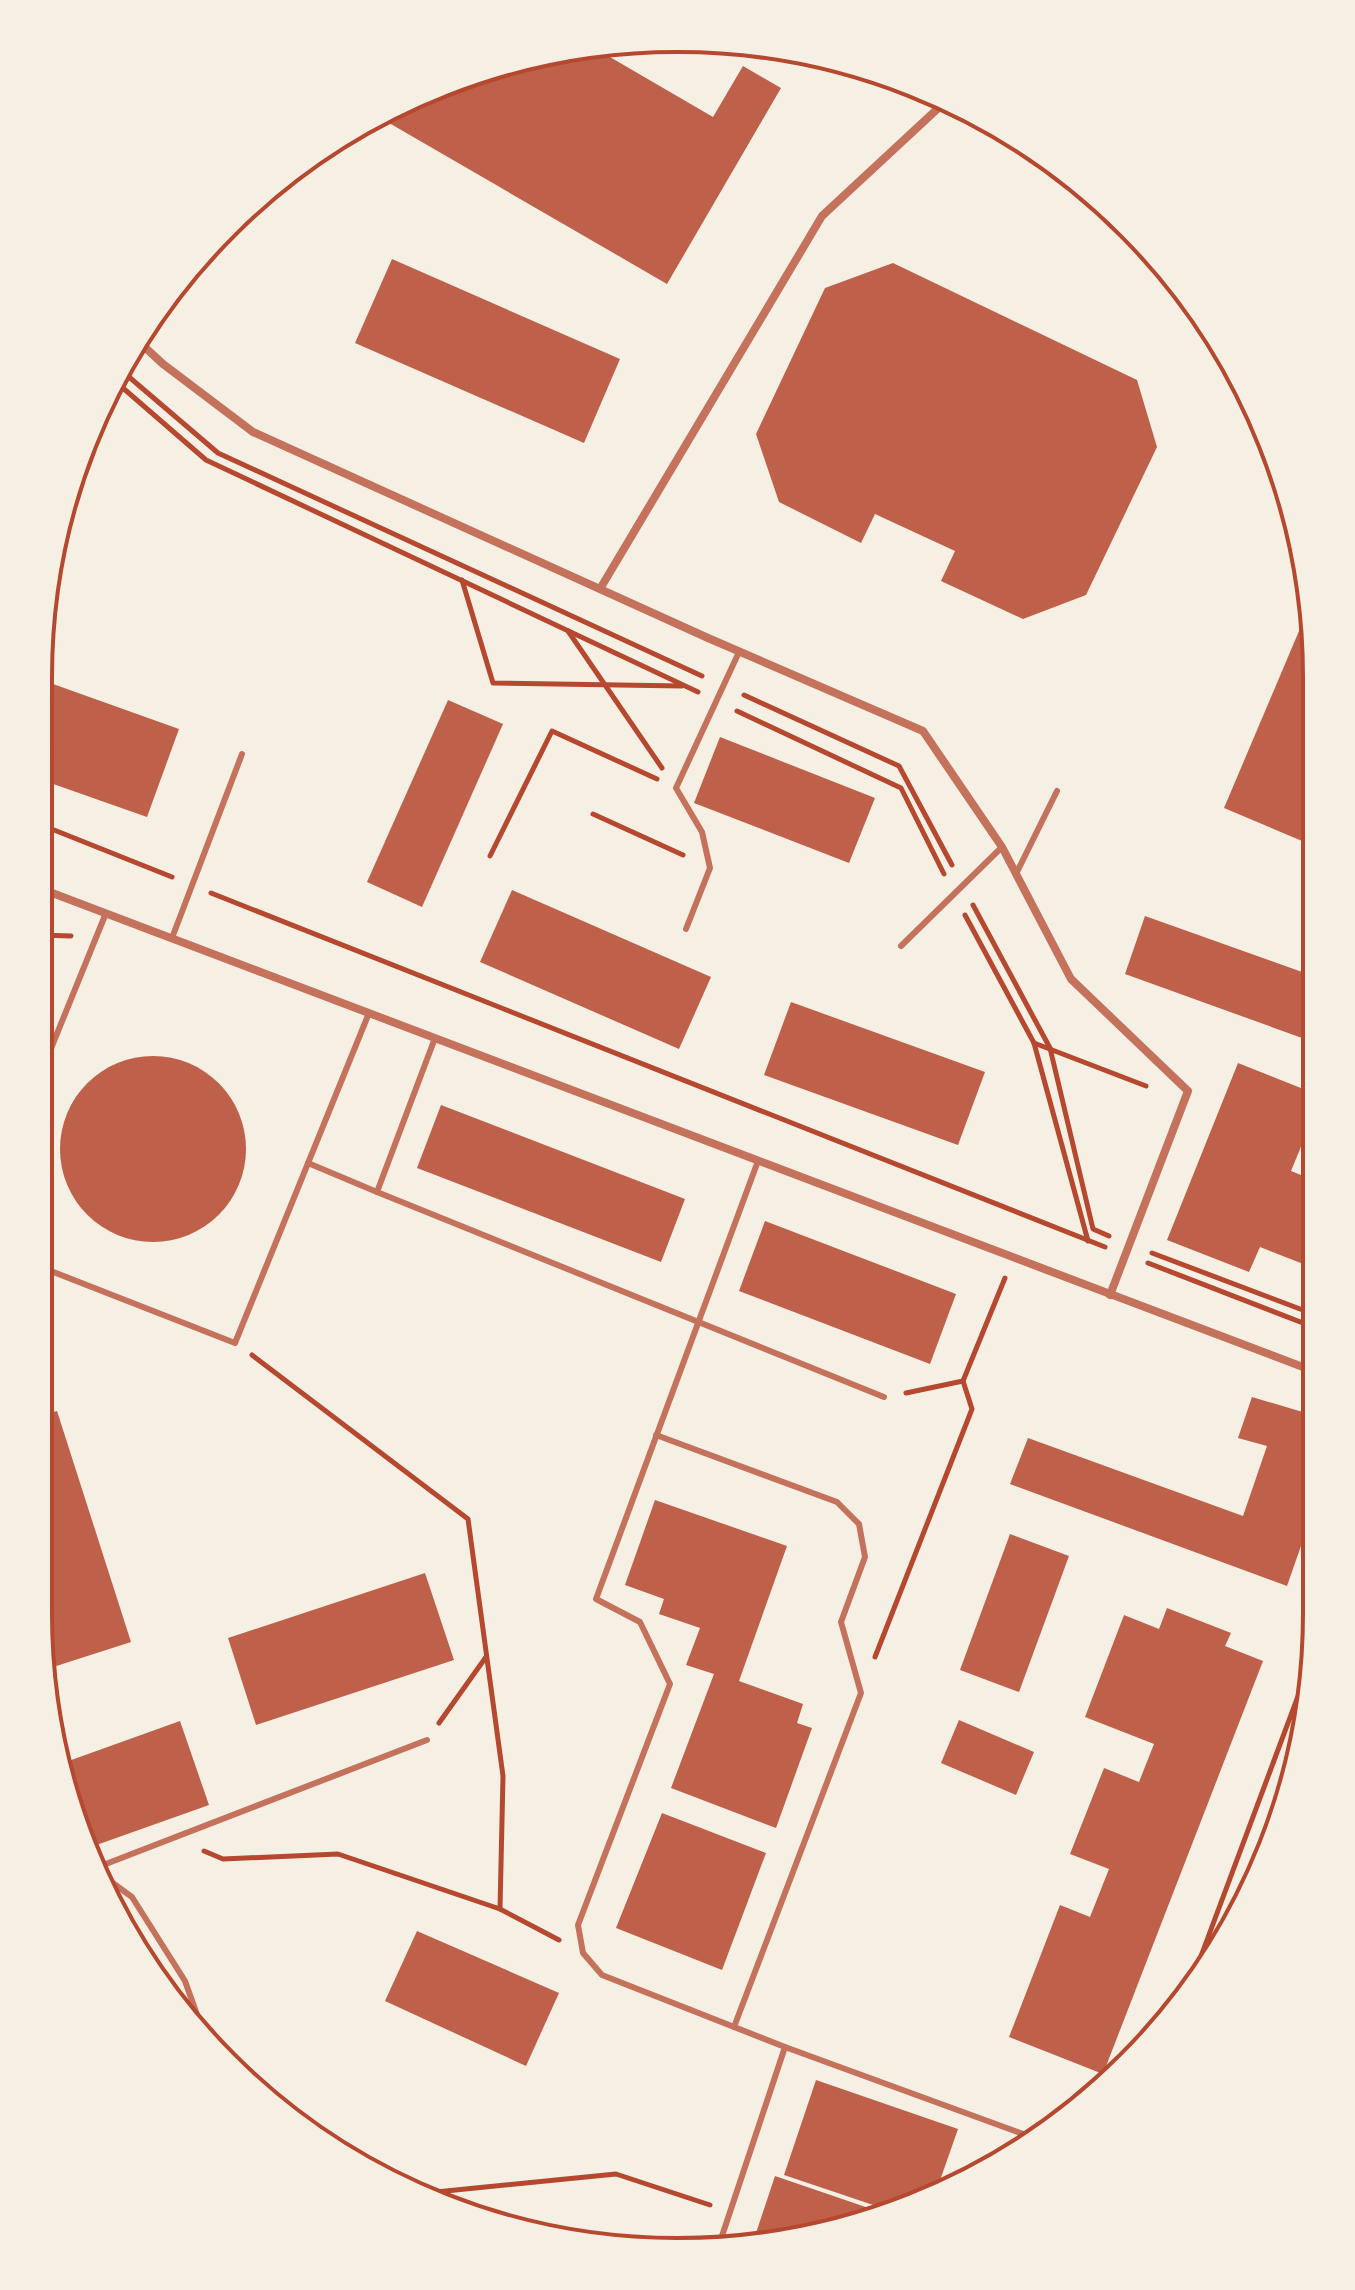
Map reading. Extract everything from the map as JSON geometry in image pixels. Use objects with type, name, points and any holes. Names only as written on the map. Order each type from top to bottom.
[{"type":"street","points":[[600,589],[822,216],[937,109]]},
{"type":"street","points":[[146,348],[253,432],[739,652],[923,731],[1002,847],[1071,979],[1188,1091],[1110,1295]]},
{"type":"street","points":[[52,893],[1303,1367]]},
{"type":"lane","points":[[686,929],[710,868],[702,832],[676,788],[739,652]]},
{"type":"lane","points":[[172,938],[242,754]]},
{"type":"lane","points":[[1016,874],[1057,791]]},
{"type":"lane","points":[[901,946],[1002,847]]},
{"type":"lane","points":[[52,1046],[106,913]]},
{"type":"lane","points":[[52,1271],[235,1343],[369,1013]]},
{"type":"lane","points":[[377,1192],[435,1038]]},
{"type":"lane","points":[[758,1161],[596,1599],[640,1622],[670,1684],[578,1925],[583,1953],[602,1975],[785,2047],[1023,2134]]},
{"type":"lane","points":[[308,1163],[884,1397]]},
{"type":"lane","points":[[656,1435],[837,1502],[859,1524],[865,1557],[841,1622],[861,1693],[734,2027]]},
{"type":"lane","points":[[106,1864],[427,1740]]},
{"type":"lane","points":[[115,1885],[132,1897],[185,1981],[196,2011]]},
{"type":"lane","points":[[722,2237],[785,2047]]},
{"type":"path","points":[[129,377],[218,453],[899,766],[1050,1048],[1093,1229],[1303,1310]]},
{"type":"path","points":[[124,389],[206,460],[462,580],[687,686],[493,683],[462,580]]},
{"type":"path","points":[[568,630],[676,788]]},
{"type":"path","points":[[717,701],[901,788],[1034,1043],[1088,1242]]},
{"type":"path","points":[[490,856],[552,731],[676,788]]},
{"type":"path","points":[[593,814],[710,868]]},
{"type":"path","points":[[52,829],[1088,1242],[1303,1323]]},
{"type":"path","points":[[52,935],[96,936]]},
{"type":"path","points":[[1034,1043],[1154,1090]]},
{"type":"path","points":[[861,1693],[972,1409],[963,1381],[1012,1258]]},
{"type":"path","points":[[235,1343],[468,1519],[503,1776],[500,1909]]},
{"type":"path","points":[[884,1397],[963,1381]]},
{"type":"path","points":[[427,1740],[486,1657]]},
{"type":"path","points":[[1202,1953],[1297,1698]]},
{"type":"path","points":[[174,1838],[223,1859],[338,1854],[500,1909],[583,1953]]},
{"type":"path","points":[[442,2191],[616,2174],[730,2212]]},
{"type":"building","points":[[608,56],[713,117],[743,66],[781,88],[667,284],[389,123],[476,85],[555,64]]},
{"type":"building","points":[[392,259],[620,359],[584,443],[355,343]]},
{"type":"building","points":[[893,263],[1137,380],[1157,447],[1086,595],[1023,619],[941,581],[955,551],[875,514],[861,543],[779,502],[756,434],[825,288]]},
{"type":"building","points":[[1301,626],[1303,841],[1224,808]]},
{"type":"building","points":[[52,684],[179,729],[147,817],[52,784]]},
{"type":"building","points":[[448,700],[503,724],[422,907],[367,882]]},
{"type":"building","points":[[720,737],[875,798],[849,863],[694,803]]},
{"type":"building","points":[[512,890],[711,977],[679,1049],[480,962]]},
{"type":"building","points":[[1145,916],[1303,972],[1303,1038],[1125,974]]},
{"type":"building","points":[[791,1002],[985,1072],[958,1145],[764,1075]]},
{"type":"building","points":[[153,1056],[189,1063],[219,1083],[239,1113],[246,1149],[239,1185],[219,1215],[189,1235],[153,1242],[117,1235],[87,1215],[67,1185],[60,1149],[67,1113],[87,1083],[117,1063]]},
{"type":"building","points":[[1238,1063],[1303,1089],[1303,1142],[1291,1171],[1303,1176],[1303,1264],[1260,1247],[1249,1272],[1167,1240]]},
{"type":"building","points":[[441,1105],[685,1199],[661,1262],[417,1168]]},
{"type":"building","points":[[765,1221],[956,1294],[930,1364],[739,1291]]},
{"type":"building","points":[[1252,1397],[1303,1412],[1303,1540],[1287,1586],[1010,1484],[1028,1438],[1243,1516],[1267,1446],[1238,1438]]},
{"type":"building","points":[[57,1411],[131,1642],[54,1667],[52,1612],[52,1412]]},
{"type":"building","points":[[655,1500],[787,1546],[739,1681],[803,1704],[797,1723],[812,1728],[776,1828],[671,1788],[714,1674],[686,1665],[700,1628],[659,1614],[664,1599],[625,1585]]},
{"type":"building","points":[[1010,1534],[1069,1556],[1019,1692],[960,1670]]},
{"type":"building","points":[[425,1573],[454,1660],[256,1725],[228,1638]]},
{"type":"building","points":[[1167,1608],[1231,1633],[1225,1646],[1263,1661],[1105,2069],[1101,2073],[1009,2037],[1060,1905],[1090,1917],[1109,1869],[1070,1854],[1104,1768],[1139,1782],[1154,1744],[1085,1717],[1124,1615],[1159,1629]]},
{"type":"building","points":[[959,1720],[1034,1752],[1016,1795],[941,1763]]},
{"type":"building","points":[[180,1721],[209,1805],[97,1845],[70,1761]]},
{"type":"building","points":[[662,1813],[766,1853],[722,1970],[616,1928]]},
{"type":"building","points":[[417,1931],[559,1993],[526,2066],[385,2001]]},
{"type":"building","points":[[816,2080],[958,2129],[940,2179],[876,2206],[784,2175]]},
{"type":"building","points":[[775,2176],[869,2208],[800,2226],[756,2233]]}]
